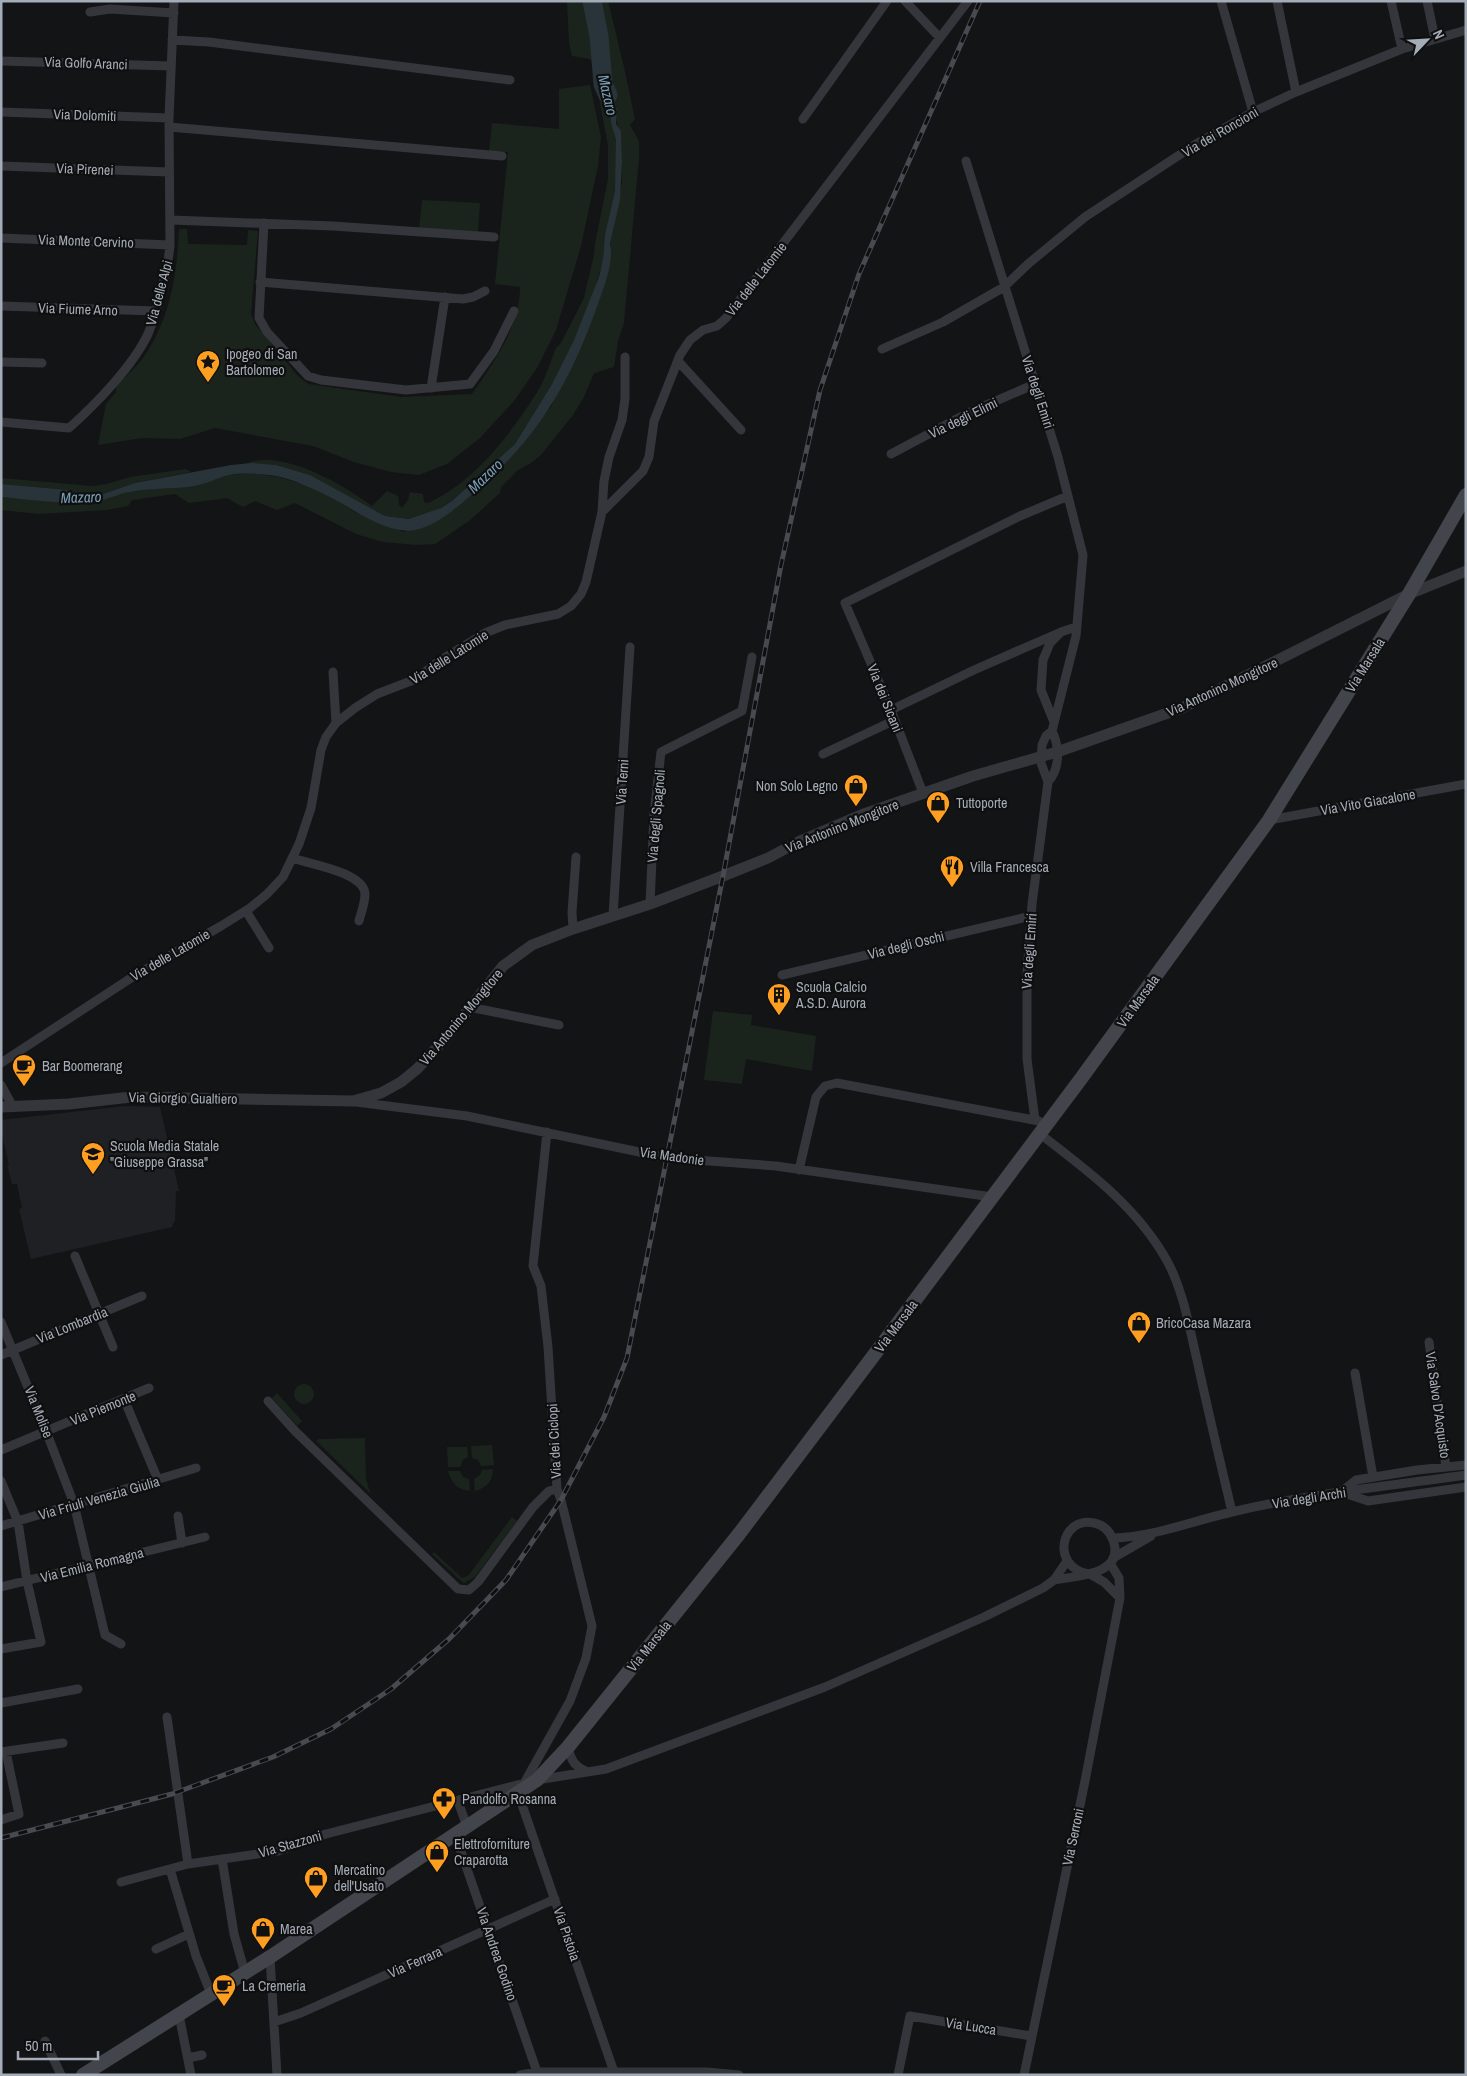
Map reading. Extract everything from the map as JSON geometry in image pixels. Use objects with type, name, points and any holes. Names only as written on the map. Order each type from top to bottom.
[{"type":"main road","name":"Via Marsala","points":[[83,2075],[270,1957],[520,1789],[537,1780],[568,1747],[739,1534],[992,1197],[1040,1126],[1269,820],[1409,594],[1466,495]]},
{"type":"street","name":"Via delle Alpi","points":[[1,422],[69,428],[90,410],[135,356],[148,334],[169,261],[171,220],[169,122],[174,1]]},
{"type":"street","points":[[803,119],[887,1]]},
{"type":"street","points":[[905,1],[940,38]]},
{"type":"street","name":"Via delle Latomie","points":[[1,1063],[132,978],[246,911],[268,894],[283,877],[292,858],[311,808],[321,750],[326,737],[336,723],[377,694],[416,679],[439,661],[485,633],[505,625],[558,614],[571,606],[582,594],[602,512],[642,471],[649,457],[654,421],[678,361],[690,340],[703,330],[717,326],[726,318],[968,1]]},
{"type":"street","points":[[1221,1],[1253,112]]},
{"type":"street","points":[[1277,1],[1296,92]]},
{"type":"street","points":[[1391,1],[1402,49]]},
{"type":"street","points":[[1427,1],[1435,38]]},
{"type":"street","points":[[90,12],[110,9],[174,13]]},
{"type":"street","name":"Via dei Roncioni","points":[[882,350],[943,322],[1004,288],[1028,264],[1085,216],[1196,144],[1253,112],[1296,92],[1402,49],[1466,30]]},
{"type":"street","points":[[172,40],[209,42],[510,80]]},
{"type":"street","name":"Via Golfo Aranci","points":[[1,61],[171,66]]},
{"type":"street","name":"Via Dolomiti","points":[[1,112],[169,122],[502,156]]},
{"type":"street","name":"Via degli Emiri","points":[[966,161],[1058,457],[1083,556],[1076,627],[1067,675],[1053,727],[1042,745],[1041,757],[1048,782],[1031,916],[1025,1026],[1027,1059],[1040,1126]]},
{"type":"street","name":"Via Pirenei","points":[[1,166],[169,172]]},
{"type":"street","points":[[171,220],[264,223],[494,237]]},
{"type":"street","points":[[264,223],[259,318],[267,332],[308,376],[321,380],[389,390],[470,384],[494,351],[514,311]]},
{"type":"street","name":"Via Monte Cervino","points":[[1,238],[170,245]]},
{"type":"street","points":[[260,282],[468,298],[485,291]]},
{"type":"street","points":[[431,388],[445,297]]},
{"type":"street","name":"Via Fiume Arno","points":[[1,306],[154,312]]},
{"type":"street","points":[[602,512],[604,481],[609,456],[622,420],[625,399],[625,357]]},
{"type":"street","points":[[678,361],[741,430]]},
{"type":"street","points":[[1,362],[42,363]]},
{"type":"street","name":"Via degli Elimi","points":[[891,454],[968,413],[1035,384]]},
{"type":"street","name":"Via dei Sicani","points":[[923,793],[891,710],[845,603],[1020,516],[1068,496]]},
{"type":"street","name":"Via Antonino Mongitore","points":[[353,1101],[381,1093],[401,1082],[431,1055],[503,966],[532,945],[573,928],[650,904],[768,858],[800,841],[861,816],[923,793],[1057,752],[1182,708],[1409,594],[1466,571]]},
{"type":"street","points":[[891,710],[974,670],[1076,627]]},
{"type":"street","name":"Via degli Emiri","points":[[1048,782],[1054,776],[1058,764],[1056,738],[1041,690],[1041,677],[1043,660],[1050,642],[1061,632]]},
{"type":"street","name":"Via Terni","points":[[613,916],[630,647]]},
{"type":"street","name":"Via degli Spagnoli","points":[[650,904],[654,814],[662,752],[742,711],[752,657]]},
{"type":"street","points":[[332,672],[336,723]]},
{"type":"street","points":[[823,754],[895,720]]},
{"type":"street","name":"Via Vito Giacalone","points":[[1269,820],[1466,784]]},
{"type":"street","points":[[573,928],[572,912],[576,857]]},
{"type":"street","points":[[292,858],[353,877],[362,886],[365,894],[360,921]]},
{"type":"street","points":[[246,911],[269,948]]},
{"type":"street","name":"Via degli Oschi","points":[[782,975],[1031,916]]},
{"type":"street","points":[[469,1007],[559,1025]]},
{"type":"street","points":[[800,1170],[816,1097],[825,1086],[837,1083],[1040,1126],[1124,1204],[1142,1224],[1166,1259],[1182,1296],[1232,1512]]},
{"type":"street","points":[[1,1085],[7,1107]]},
{"type":"street","name":"Via Giorgio Gualtiero","points":[[7,1107],[69,1104],[131,1097],[353,1101]]},
{"type":"street","name":"Via Madonie","points":[[353,1101],[467,1116],[668,1158],[800,1170],[992,1197]]},
{"type":"street","name":"Via dei Ciclopi","points":[[520,1789],[570,1701],[586,1658],[592,1626],[557,1489],[548,1346],[541,1286],[533,1266],[547,1132]]},
{"type":"street","points":[[75,1256],[113,1347]]},
{"type":"street","name":"Via Lombardia","points":[[1,1355],[142,1296]]},
{"type":"street","name":"Via Molise","points":[[1,1322],[14,1349],[74,1504],[105,1635],[120,1644]]},
{"type":"street","name":"Via Salvo D'Acquisto","points":[[1429,1342],[1446,1467]]},
{"type":"street","points":[[1356,1373],[1373,1477]]},
{"type":"street","name":"Via Piemonte","points":[[1,1450],[148,1388]]},
{"type":"street","points":[[124,1399],[158,1480]]},
{"type":"street","points":[[268,1401],[295,1431],[458,1588],[469,1590],[478,1582],[533,1507],[549,1491],[557,1489]]},
{"type":"street","points":[[1341,1493],[1356,1480],[1446,1467],[1466,1466]]},
{"type":"street","name":"Via Friuli Venezia Giulia","points":[[1,1526],[196,1468]]},
{"type":"street","name":"Via degli Archi","points":[[1113,1538],[1129,1538],[1156,1533],[1232,1512],[1341,1493],[1466,1476]]},
{"type":"street","points":[[1,1481],[18,1522],[41,1642],[1,1649]]},
{"type":"street","points":[[1341,1493],[1368,1501],[1466,1487]]},
{"type":"street","points":[[178,1516],[182,1543]]},
{"type":"street","points":[[1054,1580],[1089,1574],[1103,1570],[1112,1561],[1115,1548],[1113,1538],[1106,1528],[1095,1523],[1078,1525],[1069,1532],[1064,1543],[1067,1560],[1076,1570],[1089,1574],[1104,1582],[1120,1598]]},
{"type":"street","name":"Via degli Archi","points":[[1112,1561],[1156,1533]]},
{"type":"street","name":"Via Emilia Romagna","points":[[1,1587],[205,1538]]},
{"type":"street","points":[[537,1780],[591,1772],[704,1734],[826,1687],[1009,1606],[1054,1580],[1067,1560]]},
{"type":"street","name":"Via Serroni","points":[[1024,2075],[1086,1781],[1120,1598],[1118,1578],[1112,1561]]},
{"type":"street","points":[[1,1703],[78,1689]]},
{"type":"street","points":[[167,1717],[188,1864]]},
{"type":"street","points":[[1,1820],[20,1814],[4,1752],[63,1742]]},
{"type":"street","points":[[568,1747],[571,1760],[578,1768],[591,1772]]},
{"type":"street","name":"Via Stazzoni","points":[[121,1882],[188,1864],[278,1851],[326,1834],[458,1801],[520,1789]]},
{"type":"street","name":"Via Pistoia","points":[[520,1789],[614,2073]]},
{"type":"street","points":[[458,1801],[461,1830]]},
{"type":"street","name":"Via Andrea Godino","points":[[461,1830],[488,1929],[538,2073]]},
{"type":"street","points":[[222,1859],[234,1934],[245,1973]]},
{"type":"street","points":[[170,1869],[196,1956],[211,1994]]},
{"type":"street","name":"Via Ferrara","points":[[274,2022],[301,2013],[555,1899]]},
{"type":"street","points":[[156,1949],[189,1934]]},
{"type":"street","points":[[270,1957],[277,2075]]},
{"type":"street","points":[[179,2015],[191,2075]]},
{"type":"street","name":"Via Lucca","points":[[898,2075],[910,2016],[1031,2036]]},
{"type":"street","points":[[45,2040],[62,2075]]},
{"type":"street","points":[[188,2058],[202,2055]]},
{"type":"street","points":[[520,2075],[538,2073],[739,2075]]},
{"type":"shaded area","points":[[567,1],[608,1],[635,119],[630,125],[639,141],[624,323],[618,341],[614,367],[594,373],[584,397],[573,415],[541,455],[518,470],[501,487],[500,493],[469,521],[435,544],[417,545],[383,542],[356,534],[295,503],[277,510],[255,501],[243,507],[227,498],[189,503],[175,494],[132,500],[128,506],[107,510],[39,514],[1,510],[1,497],[70,503],[97,501],[130,491],[193,486],[229,475],[250,473],[278,477],[306,485],[333,498],[353,511],[404,532],[454,510],[551,407],[611,250],[610,238],[622,183],[621,131],[617,123],[617,111],[606,86],[607,79],[603,71],[604,91],[611,110],[611,123],[616,140],[617,166],[615,191],[605,234],[603,260],[595,289],[574,340],[552,384],[515,444],[452,501],[433,512],[409,519],[385,516],[310,475],[276,465],[244,464],[259,460],[293,464],[345,488],[372,506],[387,491],[398,496],[399,505],[402,508],[408,500],[410,492],[423,494],[424,502],[428,503],[445,494],[475,470],[514,426],[539,389],[556,348],[561,343],[584,298],[608,179],[608,146],[595,77],[597,68],[590,59],[572,56],[569,43]]},
{"type":"shaded area","points":[[590,85],[601,137],[598,166],[581,246],[556,330],[537,368],[514,401],[480,438],[447,464],[419,475],[391,472],[354,462],[313,446],[215,428],[180,439],[142,438],[98,445],[106,404],[116,392],[116,387],[144,357],[162,323],[171,293],[177,261],[179,229],[187,229],[188,244],[247,245],[248,230],[258,231],[251,314],[255,324],[298,376],[308,384],[401,397],[472,394],[504,344],[516,316],[519,302],[520,287],[495,284],[508,152],[489,151],[492,123],[559,129],[559,89]]},
{"type":"shaded area","points":[[422,200],[480,203],[478,232],[419,228]]},
{"type":"shaded area","points":[[186,469],[191,472],[135,483],[100,495],[83,495],[68,490],[1,484],[1,478],[93,486],[130,477]]},
{"type":"shaded area","points":[[713,1011],[752,1015],[751,1025],[816,1036],[812,1071],[746,1059],[742,1084],[704,1080]]},
{"type":"shaded area","name":"Scuola Media Statale \"Giuseppe Grassa\"","points":[[125,1106],[160,1107],[179,1191],[176,1191],[175,1220],[172,1227],[31,1259],[19,1209],[22,1208],[17,1184],[12,1184],[7,1164],[9,1165],[1,1130],[1,1120]]},
{"type":"shaded area","points":[[304,1384],[311,1387],[314,1394],[311,1401],[304,1404],[297,1401],[294,1394],[297,1387]]},
{"type":"shaded area","points":[[277,1393],[302,1421],[297,1426],[272,1398]]},
{"type":"shaded area","points":[[365,1438],[366,1480],[371,1494],[316,1441],[319,1439]]},
{"type":"shaded area","points":[[492,1445],[494,1465],[481,1466],[478,1460],[472,1458],[471,1446]]},
{"type":"shaded area","points":[[447,1447],[467,1447],[468,1457],[463,1460],[460,1467],[448,1467]]},
{"type":"shaded area","points":[[493,1469],[492,1477],[488,1483],[475,1491],[474,1479],[480,1475],[482,1470]]},
{"type":"shaded area","points":[[448,1471],[460,1471],[463,1477],[469,1479],[470,1491],[456,1485]]},
{"type":"shaded area","points":[[512,1517],[517,1521],[475,1577],[464,1583],[432,1554],[434,1552],[462,1578],[468,1576]]},
{"type":"water","name":"Mazaro","points":[[603,71],[607,79],[606,86],[612,94],[617,110],[616,124],[621,131],[622,162],[620,200],[610,243],[610,265],[599,301],[576,359],[549,409],[514,454],[493,476],[444,517],[430,525],[415,530],[394,529],[361,515],[332,498],[297,482],[276,476],[252,474],[229,475],[194,486],[130,492],[97,501],[37,501],[1,497],[1,484],[68,490],[83,495],[100,495],[135,483],[231,465],[252,463],[276,465],[310,475],[385,516],[409,519],[441,508],[452,501],[515,444],[552,384],[574,340],[599,277],[605,234],[615,191],[616,140],[611,123],[611,110],[601,84]]},
{"type":"waterway","name":"Mazaro","points":[[592,1],[599,36],[603,84],[608,95]]},
{"type":"railway","points":[[1,1838],[172,1794],[273,1757],[331,1729],[391,1689],[449,1639],[506,1580],[561,1500],[604,1417],[627,1358],[723,876],[781,565],[820,390],[859,274],[980,1]]},
{"type":"place","name":"Ipogeo di San Bartolomeo","points":[[208,383]]},
{"type":"place","name":"Non Solo Legno","points":[[856,807]]},
{"type":"place","name":"Tuttoporte","points":[[938,824]]},
{"type":"place","name":"Villa Francesca","points":[[952,888]]},
{"type":"place","name":"Scuola Calcio A.S.D. Aurora","points":[[779,1016]]},
{"type":"place","name":"Bar Boomerang","points":[[24,1087]]},
{"type":"place","name":"Scuola Media Statale \"Giuseppe Grassa\"","points":[[93,1175]]},
{"type":"place","name":"BricoCasa Mazara","points":[[1139,1344]]},
{"type":"place","name":"Pandolfo Rosanna","points":[[444,1820]]},
{"type":"place","name":"Elettroforniture Craparotta","points":[[437,1873]]},
{"type":"place","name":"Mercatino dell'Usato","points":[[316,1899]]},
{"type":"place","name":"Marea","points":[[263,1950]]},
{"type":"place","name":"La Cremeria","points":[[224,2007]]}]
